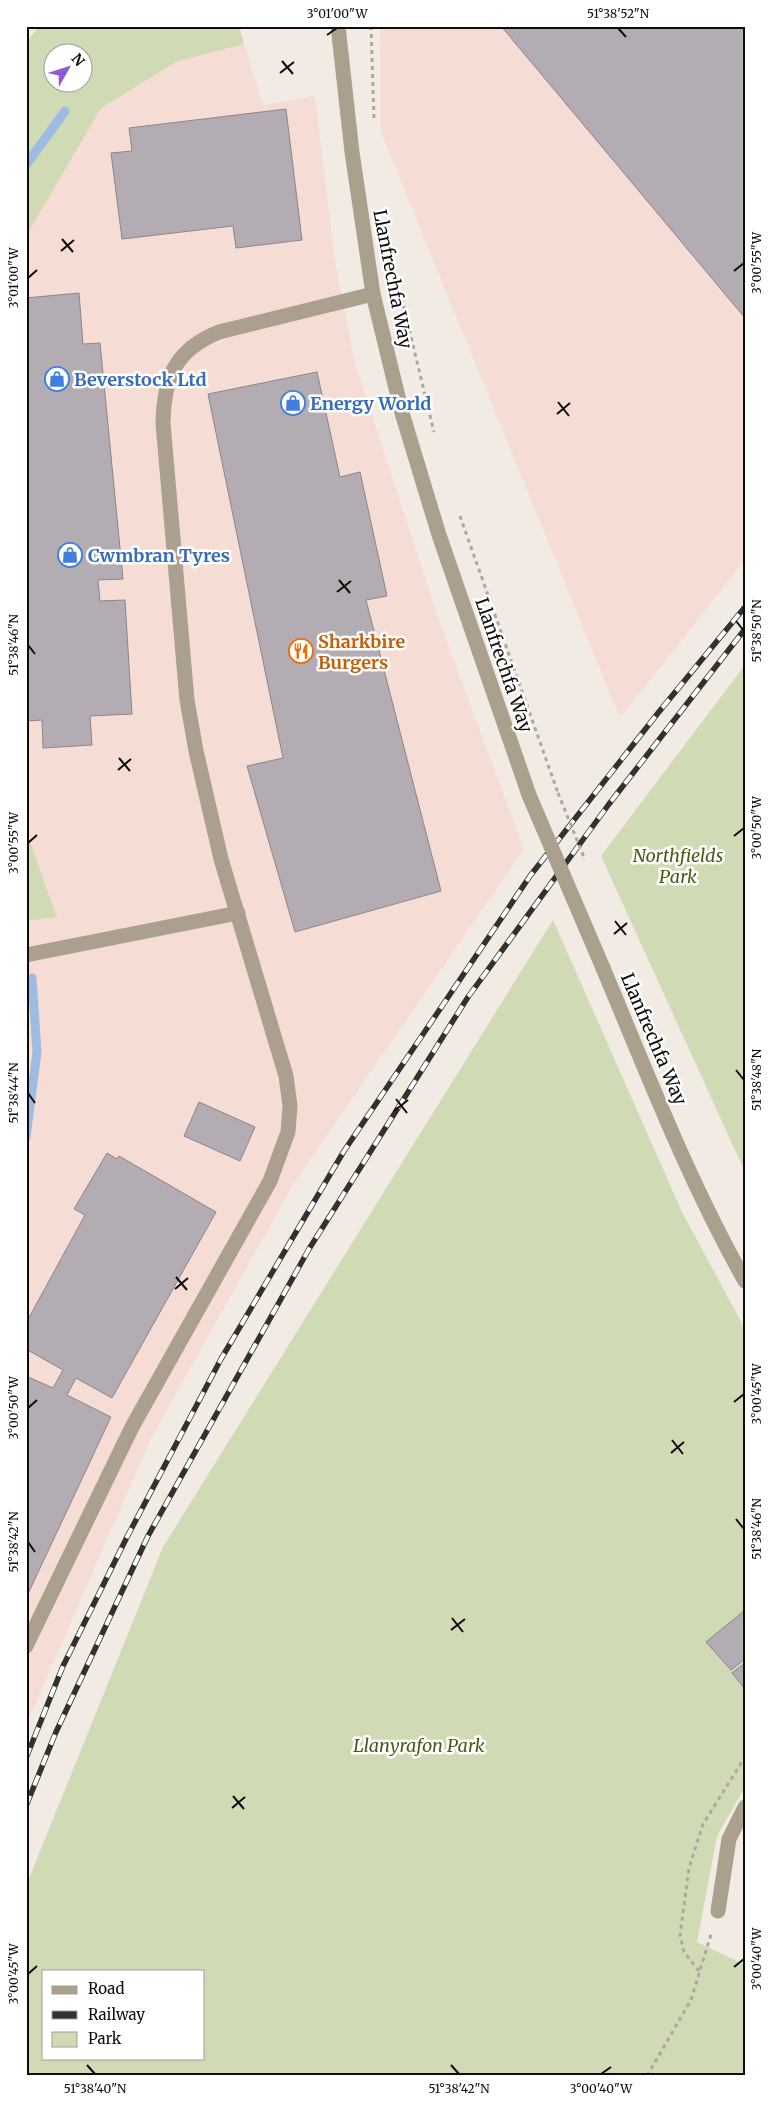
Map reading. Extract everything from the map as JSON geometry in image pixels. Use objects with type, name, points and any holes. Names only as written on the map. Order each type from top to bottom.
[{"type":"street","name":"Llanfrechfa Way","points":[[338,26],[352,152],[373,294],[402,413],[439,535],[529,795],[664,1115],[732,1258],[745,1281]]},
{"type":"street","points":[[26,1646],[132,1427],[270,1181],[288,1132],[290,1106],[286,1076],[221,859],[196,752],[188,700],[163,423],[166,389],[178,362],[186,352],[207,337],[219,332],[373,294]]},
{"type":"street","points":[[26,955],[238,913]]},
{"type":"street","points":[[718,1911],[729,1839],[745,1807]]},
{"type":"path","points":[[371,26],[374,121]]},
{"type":"path","points":[[396,272],[437,442]]},
{"type":"path","points":[[457,507],[558,793]]},
{"type":"path","points":[[647,2076],[691,2000],[718,1911]]},
{"type":"shaded area","points":[[380,26],[745,26],[745,560],[624,713],[619,715],[381,132]]},
{"type":"shaded area","points":[[244,44],[263,105],[315,96],[335,261],[354,360],[439,621],[524,849],[294,1183],[151,1438],[26,1725],[26,921],[57,917],[26,831],[26,236],[100,108],[176,62]]},
{"type":"green space","points":[[39,26],[239,26],[244,44],[176,62],[101,108],[26,236],[26,43]]},
{"type":"green space","name":"Northfields Park","points":[[745,665],[745,1172],[601,856]]},
{"type":"green space","points":[[26,831],[57,917],[26,921]]},
{"type":"green space","name":"Llanyrafon Park","points":[[553,920],[682,1212],[745,1329],[745,1787],[717,1836],[697,1942],[745,1965],[745,2076],[26,2076],[26,1886],[163,1547]]},
{"type":"building","points":[[501,26],[745,26],[745,318]]},
{"type":"building","points":[[286,109],[302,240],[236,248],[233,226],[122,239],[111,153],[132,151],[129,128]]},
{"type":"building","points":[[79,293],[83,344],[100,343],[123,579],[98,580],[100,601],[125,600],[132,714],[90,716],[92,745],[43,748],[42,720],[26,721],[26,298]]},
{"type":"building","points":[[317,372],[340,477],[360,472],[387,596],[366,600],[441,891],[295,932],[247,766],[283,758],[208,394]]},
{"type":"building","points":[[199,1102],[255,1127],[240,1161],[184,1136]]},
{"type":"building","points":[[107,1153],[117,1159],[119,1156],[216,1212],[112,1398],[76,1378],[67,1395],[111,1417],[26,1598],[26,1376],[53,1388],[63,1370],[26,1349],[26,1323],[85,1215],[74,1209]]},
{"type":"building","points":[[745,1610],[745,1659],[731,1670],[706,1642]]},
{"type":"building","points":[[745,1663],[745,1689],[732,1673]]},
{"type":"waterway","points":[[26,165],[65,111]]},
{"type":"waterway","points":[[26,1137],[37,1052],[32,978]]},
{"type":"railway","points":[[26,1758],[63,1666],[127,1537],[221,1359],[344,1151],[530,876],[658,713],[745,607]]},
{"type":"railway","points":[[26,1806],[56,1732],[148,1536],[309,1249],[468,997],[609,804],[745,629]]},
{"type":"place","name":"Beverstock Ltd","points":[[57,379]]},
{"type":"place","name":"Energy World","points":[[293,403]]},
{"type":"place","name":"Cwmbran Tyres","points":[[70,555]]},
{"type":"place","name":"Sharkbire Burgers","points":[[301,651]]}]
